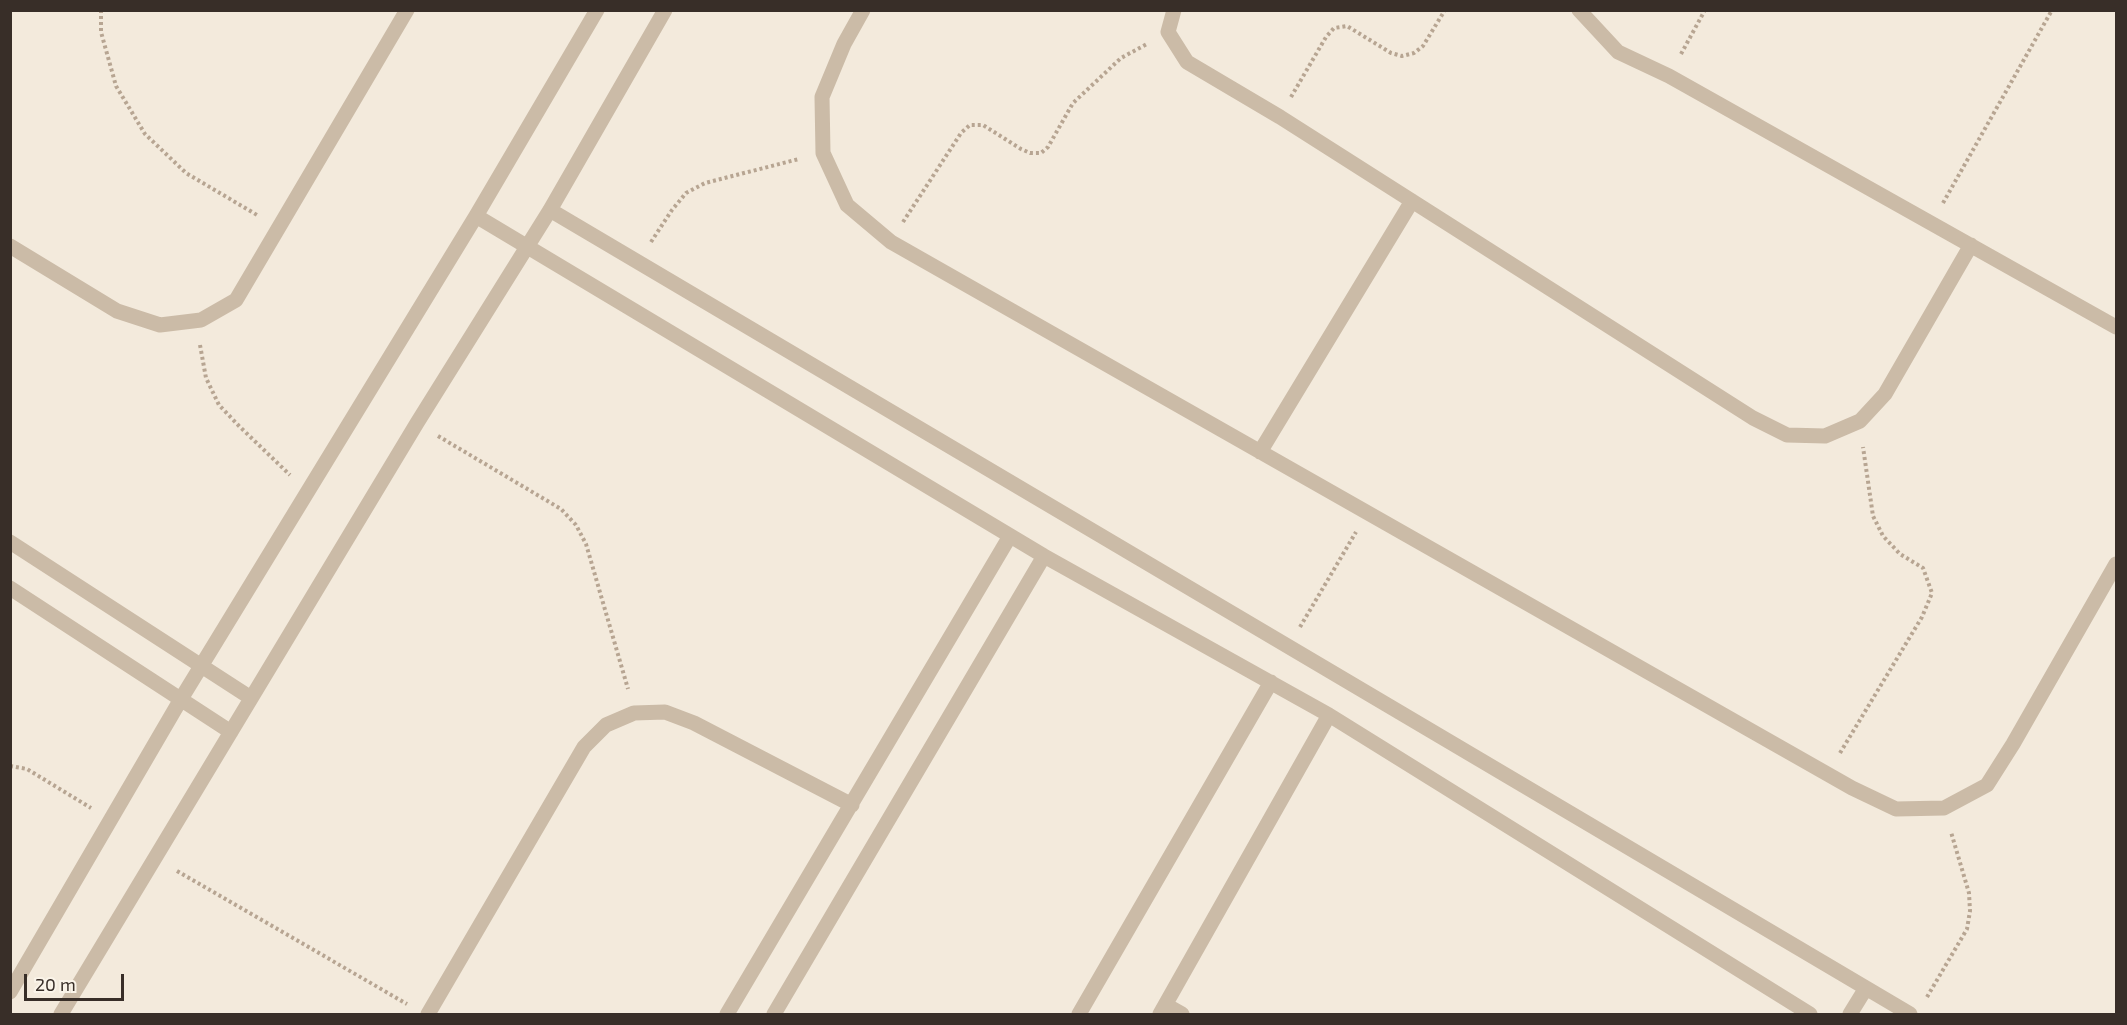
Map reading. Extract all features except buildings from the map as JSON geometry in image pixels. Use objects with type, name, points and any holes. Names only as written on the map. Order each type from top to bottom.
[{"type":"street","points":[[10,246],[117,311],[160,325],[201,320],[236,300],[406,10]]},
{"type":"street","points":[[10,992],[181,699],[476,216],[597,10]]},
{"type":"street","points":[[61,1014],[417,423],[550,210],[665,10]]},
{"type":"street","points":[[863,10],[844,44],[822,97],[823,153],[848,205],[891,242],[1827,774],[1896,809],[1944,808],[1987,785],[2019,734],[2116,564]]},
{"type":"street","points":[[1173,10],[1168,32],[1187,62],[1280,117],[1753,418],[1787,435],[1825,436],[1860,421],[1886,394],[1971,245]]},
{"type":"street","points":[[1580,10],[1618,52],[1669,76],[2116,327]]},
{"type":"street","points":[[1260,452],[1412,201]]},
{"type":"street","points":[[550,210],[1866,988],[1916,1010]]},
{"type":"street","points":[[476,216],[1044,556],[1329,715],[1810,1014]]},
{"type":"street","points":[[727,1014],[1010,536]]},
{"type":"street","points":[[10,542],[251,698]]},
{"type":"street","points":[[774,1014],[1044,556]]},
{"type":"street","points":[[10,588],[231,732]]},
{"type":"street","points":[[1079,1014],[1271,682]]},
{"type":"street","points":[[422,1012],[584,747],[606,725],[634,713],[665,712],[694,723],[852,805]]},
{"type":"street","points":[[1182,1014],[1163,1010],[1329,715]]},
{"type":"street","points":[[1850,1014],[1866,988]]},
{"type":"path","points":[[100,10],[101,32],[116,86],[145,134],[186,173],[279,228]]},
{"type":"path","points":[[1280,117],[1326,37],[1335,28],[1347,26],[1391,53],[1402,56],[1414,53],[1423,46],[1445,10]]},
{"type":"path","points":[[1669,76],[1705,10]]},
{"type":"path","points":[[1932,222],[2052,10]]},
{"type":"path","points":[[891,242],[961,133],[970,125],[983,124],[1021,149],[1030,153],[1041,153],[1048,147],[1073,103],[1094,82],[1121,58],[1168,32]]},
{"type":"path","points":[[637,262],[672,210],[686,194],[705,183],[823,153]]},
{"type":"path","points":[[201,320],[200,350],[206,378],[219,405],[307,492]]},
{"type":"path","points":[[1827,774],[1922,617],[1932,592],[1923,568],[1900,554],[1883,536],[1873,516],[1860,421]]},
{"type":"path","points":[[417,423],[561,509],[576,525],[586,544],[634,713]]},
{"type":"path","points":[[1289,646],[1367,514]]},
{"type":"path","points":[[10,766],[27,769],[111,820]]},
{"type":"path","points":[[1916,1010],[1967,929],[1970,911],[1969,893],[1944,808]]},
{"type":"path","points":[[155,858],[422,1012]]}]
